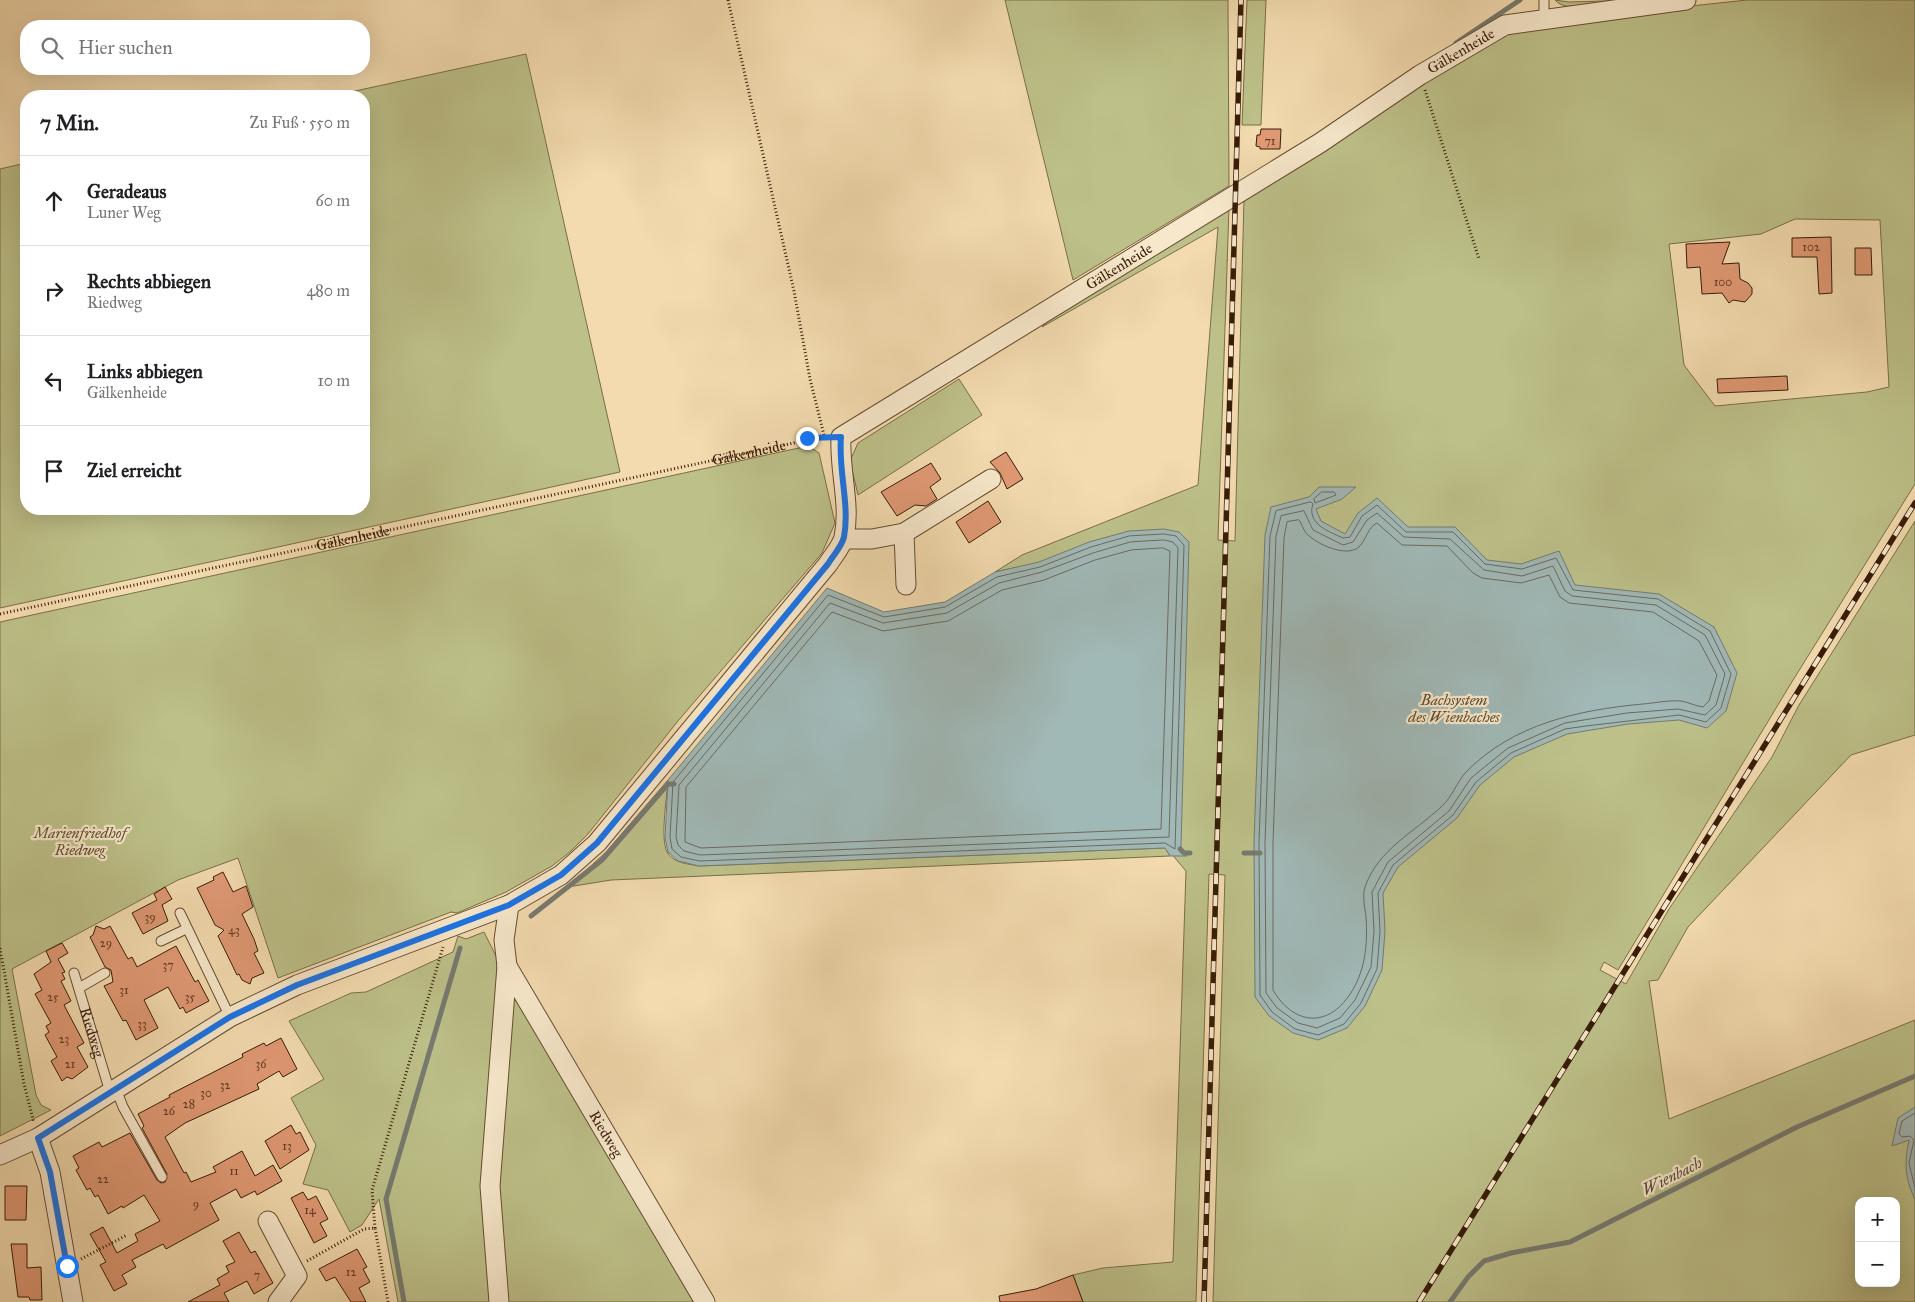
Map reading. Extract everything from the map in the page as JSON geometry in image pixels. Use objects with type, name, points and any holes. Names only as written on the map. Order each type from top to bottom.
[{"type":"street","name":"Gälkenheide","points":[[833,437],[1320,143],[1420,75],[1505,25],[1544,9],[1686,0]]},
{"type":"street","points":[[0,1155],[38,1138],[230,1017],[297,985],[509,905],[561,875],[597,843],[828,564],[844,539],[845,512],[840,454],[833,437]]},
{"type":"street","points":[[844,539],[872,539],[904,533],[991,480]]},
{"type":"street","points":[[904,533],[906,585]]},
{"type":"street","name":"Riedweg","points":[[499,1302],[490,1186],[507,966],[504,940],[509,905]]},
{"type":"street","points":[[484,914],[504,940]]},
{"type":"street","name":"Riedweg","points":[[507,966],[705,1302]]},
{"type":"street","points":[[38,1138],[50,1172],[73,1302]]},
{"type":"street","points":[[268,1221],[297,1276],[283,1300]]},
{"type":"lane","points":[[180,913],[186,929],[230,1017]]},
{"type":"lane","points":[[161,941],[186,929]]},
{"type":"lane","name":"Riedweg","points":[[74,974],[113,1091],[162,1177]]},
{"type":"lane","points":[[79,988],[105,974]]},
{"type":"path","points":[[728,0],[794,291],[810,379],[833,437]]},
{"type":"path","points":[[1420,75],[1479,259]]},
{"type":"path","name":"Gälkenheide","points":[[0,614],[833,437]]},
{"type":"path","points":[[388,1302],[374,1228],[372,1190],[449,927]]},
{"type":"path","points":[[0,948],[24,1084],[38,1138]]},
{"type":"path","points":[[297,1276],[307,1260],[364,1229],[374,1228]]},
{"type":"path","points":[[67,1266],[127,1235]]},
{"type":"green space","points":[[1005,0],[1228,0],[1229,186],[1073,280]]},
{"type":"green space","points":[[1247,0],[1266,0],[1261,125],[1242,125]]},
{"type":"green space","points":[[1555,0],[1569,2],[1636,0],[1605,5],[1570,7]]},
{"type":"green space","name":"Bachsystem des Wienbaches","points":[[1747,0],[1915,0],[1915,484],[1790,685],[1618,970],[1604,962],[1600,970],[1626,984],[1669,909],[1772,757],[1799,705],[1915,521],[1915,735],[1851,755],[1688,927],[1658,980],[1649,981],[1669,1119],[1915,1020],[1915,1302],[1213,1302],[1225,875],[1209,874],[1196,1302],[1083,1302],[1073,1275],[1103,1268],[1173,1262],[1186,871],[1170,852],[1167,851],[1170,856],[611,880],[568,887],[606,852],[668,780],[664,828],[667,852],[677,861],[699,866],[1164,848],[881,619],[966,599],[1019,567],[995,572],[1022,555],[1198,485],[1218,227],[1042,327],[1060,311],[1229,207],[1218,540],[1235,541],[1244,199],[1507,29],[1550,21]],"holes":[[[1795,219],[1880,220],[1889,387],[1867,392],[1715,406],[1684,365],[1669,244],[1761,234]]]},
{"type":"green space","points":[[526,54],[620,472],[0,608],[0,169],[20,164],[20,515],[370,515],[370,90],[360,90]]},
{"type":"green space","points":[[959,379],[982,415],[858,495],[850,461],[858,443]]},
{"type":"green space","name":"Marienfriedhof Riedweg","points":[[808,446],[819,453],[835,523],[822,553],[678,721],[588,834],[571,851],[552,866],[506,892],[457,913],[451,912],[278,978],[238,858],[178,880],[12,969],[36,1095],[41,1105],[51,1110],[0,1136],[0,622]]},
{"type":"green space","points":[[484,932],[502,968],[494,1302],[398,1302],[379,1199],[362,1225],[350,1232],[328,1190],[303,1184],[316,1145],[291,1098],[324,1079],[289,1021],[351,993],[366,992],[453,952],[458,936],[466,939]]},
{"type":"green space","points":[[511,984],[700,1302],[504,1302],[495,1187]]},
{"type":"water","points":[[1319,487],[1356,487],[1342,499],[1316,509],[1321,521],[1345,534],[1358,513],[1377,498],[1408,527],[1455,527],[1487,560],[1521,564],[1559,551],[1575,585],[1659,594],[1714,627],[1737,673],[1726,711],[1707,728],[1679,720],[1628,724],[1567,734],[1514,757],[1480,785],[1457,818],[1398,867],[1383,893],[1385,931],[1382,970],[1365,1006],[1347,1028],[1318,1040],[1293,1033],[1269,1016],[1255,997],[1254,842],[1265,535],[1271,507],[1309,497]]},
{"type":"water","points":[[1164,529],[1179,532],[1189,542],[1181,847],[1187,856],[1170,856],[1165,848],[699,866],[678,861],[668,852],[665,838],[668,780],[827,588],[884,612],[945,602],[995,572],[1039,562],[1089,542],[1129,531]]},
{"type":"water","points":[[1915,1107],[1915,1200],[1906,1171],[1909,1140],[1892,1146],[1898,1118]]},
{"type":"building","points":[[1261,129],[1281,129],[1280,149],[1260,149],[1260,147],[1256,146],[1257,135],[1260,135]]},
{"type":"building","points":[[1831,237],[1832,293],[1819,294],[1817,257],[1792,257],[1792,238]]},
{"type":"building","points":[[1730,242],[1722,264],[1739,263],[1740,279],[1748,283],[1752,288],[1752,294],[1745,302],[1733,300],[1729,303],[1722,293],[1702,294],[1700,267],[1687,268],[1686,244]]},
{"type":"building","points":[[1855,248],[1871,248],[1872,275],[1855,275]]},
{"type":"building","points":[[1787,376],[1788,390],[1718,393],[1717,379]]},
{"type":"building","points":[[1006,452],[1023,479],[1007,489],[1000,473],[990,462]]},
{"type":"building","points":[[931,463],[941,479],[930,487],[937,499],[926,506],[915,505],[897,516],[881,492]]},
{"type":"building","points":[[988,501],[1001,522],[969,543],[956,522]]},
{"type":"building","points":[[223,872],[233,892],[246,886],[253,907],[242,914],[254,939],[258,951],[254,953],[264,973],[252,978],[250,984],[242,980],[239,974],[237,975],[218,936],[224,930],[215,925],[197,888],[214,880],[213,877]]},
{"type":"building","points":[[165,887],[172,899],[162,905],[168,921],[143,934],[132,913],[157,900],[154,894]]},
{"type":"building","points":[[96,926],[104,929],[110,926],[128,959],[132,957],[137,967],[176,946],[195,982],[198,980],[209,1001],[186,1013],[183,1007],[180,1009],[168,987],[144,1000],[158,1028],[136,1040],[126,1020],[123,1021],[104,986],[113,982],[111,970],[105,967],[90,937],[93,935]]},
{"type":"building","points":[[62,943],[68,953],[58,959],[65,972],[62,973],[65,979],[61,981],[71,1001],[64,1005],[84,1043],[77,1047],[88,1067],[72,1079],[67,1077],[62,1081],[51,1061],[57,1057],[45,1035],[49,1032],[46,1026],[51,1023],[35,994],[42,990],[34,974],[51,962],[46,951]]},
{"type":"building","points":[[281,1038],[297,1069],[283,1077],[279,1071],[257,1084],[259,1089],[185,1123],[165,1137],[184,1173],[186,1172],[191,1182],[216,1172],[213,1167],[242,1151],[255,1176],[273,1165],[282,1181],[257,1195],[255,1191],[241,1198],[236,1189],[210,1203],[219,1220],[166,1249],[163,1244],[132,1260],[136,1267],[122,1275],[127,1284],[114,1291],[100,1265],[106,1262],[90,1234],[103,1227],[117,1253],[138,1241],[135,1234],[160,1221],[144,1195],[123,1208],[122,1206],[108,1214],[98,1195],[95,1197],[90,1188],[87,1190],[76,1170],[79,1168],[73,1156],[99,1142],[102,1147],[130,1133],[157,1180],[161,1183],[165,1182],[167,1174],[142,1128],[144,1126],[138,1114],[170,1097],[169,1095],[243,1057],[242,1054],[264,1043],[266,1046]]},
{"type":"building","points":[[291,1125],[296,1134],[300,1132],[309,1150],[280,1169],[265,1141]]},
{"type":"building","points":[[5,1186],[27,1186],[26,1220],[5,1220]]},
{"type":"building","points":[[303,1192],[308,1200],[316,1196],[328,1219],[320,1223],[327,1236],[314,1243],[291,1198]]},
{"type":"building","points":[[239,1232],[251,1253],[255,1251],[273,1283],[254,1294],[247,1281],[224,1293],[229,1302],[188,1302],[220,1285],[217,1279],[229,1272],[226,1266],[235,1262],[223,1241]]},
{"type":"building","points":[[11,1244],[27,1244],[27,1268],[41,1267],[42,1300],[18,1297]]},
{"type":"building","points":[[357,1249],[367,1267],[363,1269],[370,1282],[359,1288],[366,1302],[351,1302],[335,1277],[326,1281],[319,1269]]},
{"type":"building","points":[[1073,1275],[1083,1302],[1000,1302],[999,1296],[1036,1289]]},
{"type":"waterway","points":[[1456,43],[1520,0]]},
{"type":"waterway","points":[[531,916],[602,860],[668,784],[674,784]]},
{"type":"waterway","points":[[1180,849],[1184,853],[1190,853]]},
{"type":"waterway","points":[[1244,853],[1260,853]]},
{"type":"waterway","points":[[404,1302],[386,1199],[460,948]]},
{"type":"waterway","name":"Wienbach","points":[[1450,1302],[1468,1277],[1484,1261],[1511,1253],[1570,1242],[1797,1127],[1915,1076]]},
{"type":"railway","points":[[1204,1302],[1241,0]]},
{"type":"railway","points":[[1419,1302],[1915,503]]},
{"type":"route","points":[[67,1266],[50,1172],[38,1138],[230,1017],[297,985],[509,905],[561,875],[597,843],[828,564],[844,539],[845,512],[840,454],[841,437],[807,438]]}]
